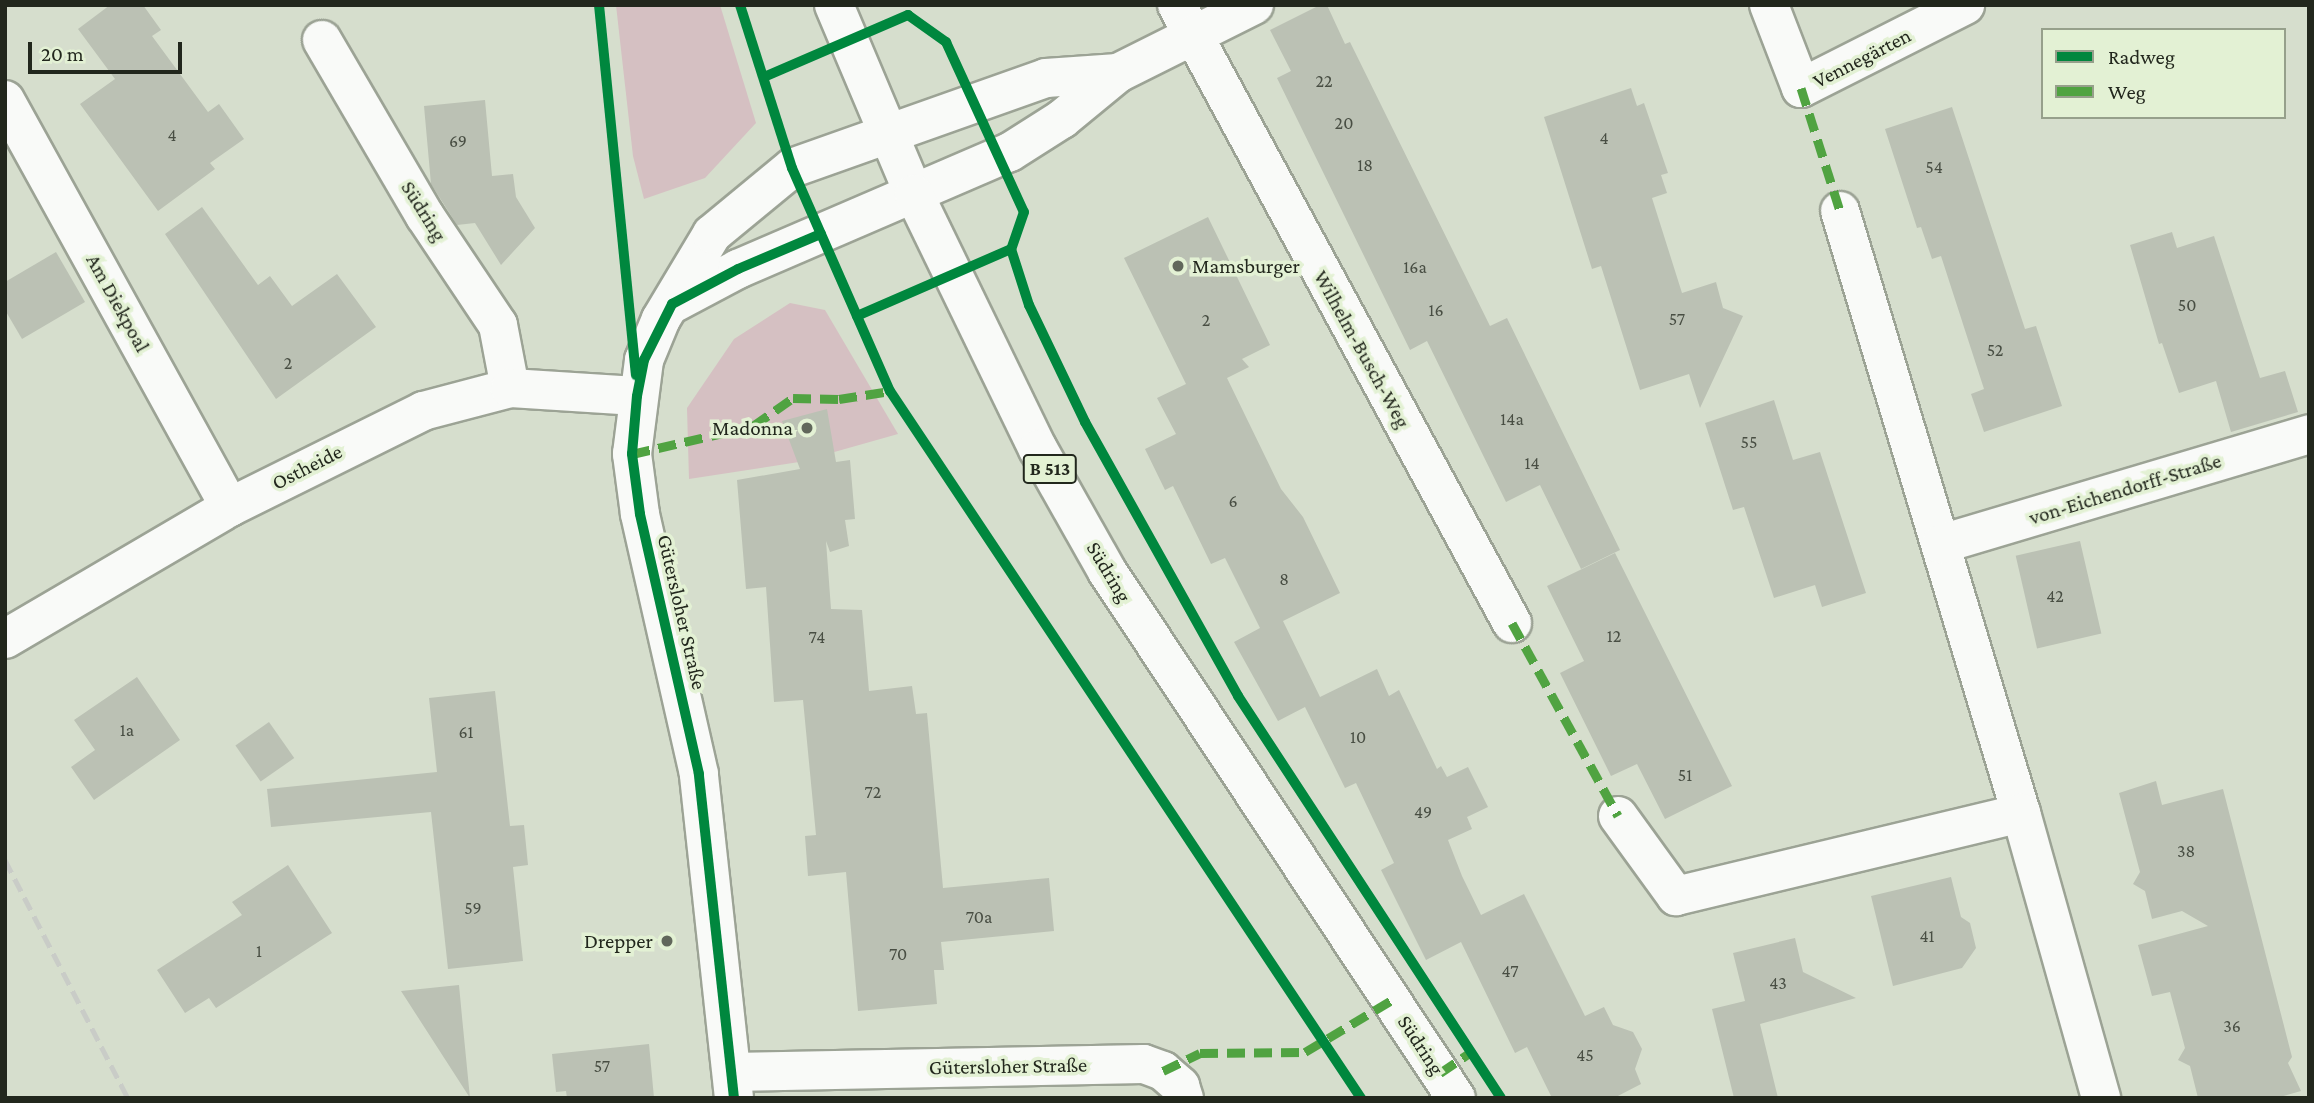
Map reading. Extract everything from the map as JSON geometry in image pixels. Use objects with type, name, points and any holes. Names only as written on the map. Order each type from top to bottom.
[{"type":"street","name":"Südring","points":[[834,5],[914,194],[1038,449],[1107,571],[1456,1098]]},
{"type":"street","points":[[672,304],[738,269],[1010,152],[1062,119],[1185,21],[1254,5]]},
{"type":"street","name":"Vennegärten","points":[[1769,5],[1801,88],[1965,5]]},
{"type":"street","name":"Wilhelm-Busch-Weg","points":[[1185,21],[1512,623]]},
{"type":"street","name":"Südring","points":[[322,40],[425,216],[498,325],[510,388]]},
{"type":"street","points":[[886,132],[1046,78],[1118,72]]},
{"type":"street","name":"Am Diekpoal","points":[[5,100],[230,507]]},
{"type":"street","name":"Gütersloher Straße","points":[[886,132],[792,168],[758,193],[712,234],[644,360],[637,396],[632,454],[640,514],[699,774],[733,1085],[1144,1064],[1163,1071],[1180,1086],[1184,1098]]},
{"type":"street","points":[[1840,211],[2021,813],[2101,1098]]},
{"type":"street","name":"Ostheide","points":[[5,639],[230,507],[424,411],[510,388],[637,396]]},
{"type":"street","name":"von-Eichendorff-Straße","points":[[1941,544],[2309,433]]},
{"type":"street","points":[[1618,816],[1676,896],[2021,813]]},
{"type":"shaded area","points":[[616,5],[720,5],[756,123],[705,178],[644,199],[633,156]]},
{"type":"shaded area","points":[[790,303],[825,310],[898,434],[799,462],[689,479],[687,408],[734,339]]},
{"type":"building","points":[[110,5],[143,5],[161,30],[152,36],[208,112],[219,104],[244,139],[210,163],[215,169],[158,211],[80,104],[115,79],[78,29]]},
{"type":"building","points":[[1320,5],[1327,5],[1345,44],[1350,42],[1490,326],[1507,318],[1620,550],[1581,569],[1540,485],[1506,502],[1427,341],[1410,350],[1277,78],[1291,71],[1270,30]]},
{"type":"building","points":[[1631,88],[1637,106],[1644,103],[1668,173],[1661,175],[1667,193],[1652,198],[1682,293],[1716,282],[1723,308],[1743,316],[1700,408],[1689,374],[1640,390],[1601,266],[1592,269],[1544,117]]},
{"type":"building","points":[[485,100],[492,176],[513,174],[516,197],[535,228],[501,265],[475,223],[457,225],[431,184],[424,106]]},
{"type":"building","points":[[1952,107],[2025,329],[2036,326],[2062,406],[1984,432],[1971,394],[1984,389],[1941,256],[1932,259],[1921,227],[1917,228],[1885,129]]},
{"type":"building","points":[[202,207],[258,285],[270,276],[292,306],[337,274],[376,327],[276,399],[165,234]]},
{"type":"building","points":[[1208,217],[1270,345],[1242,359],[1249,367],[1227,378],[1281,489],[1303,517],[1340,593],[1283,621],[1320,697],[1377,669],[1389,696],[1399,690],[1437,769],[1441,766],[1447,777],[1468,767],[1488,807],[1467,817],[1472,829],[1448,840],[1462,876],[1481,915],[1524,894],[1585,1016],[1604,1007],[1613,1025],[1633,1032],[1642,1049],[1635,1069],[1641,1084],[1614,1098],[1552,1098],[1527,1047],[1515,1053],[1461,942],[1426,960],[1381,870],[1394,863],[1356,783],[1345,788],[1305,707],[1278,721],[1234,642],[1260,628],[1225,558],[1211,564],[1173,486],[1165,490],[1145,449],[1176,434],[1157,398],[1186,384],[1124,258]]},
{"type":"building","points":[[2172,232],[2177,248],[2214,236],[2260,378],[2285,371],[2298,412],[2231,432],[2216,381],[2179,393],[2162,343],[2159,344],[2130,245]]},
{"type":"building","points":[[56,252],[85,302],[22,339],[5,310],[5,282]]},
{"type":"building","points":[[1774,400],[1793,460],[1820,452],[1866,593],[1822,607],[1815,585],[1774,598],[1744,507],[1733,510],[1705,423]]},
{"type":"building","points":[[827,409],[836,462],[850,460],[855,519],[845,520],[849,546],[830,552],[826,541],[831,609],[862,610],[869,691],[912,686],[916,714],[927,713],[943,888],[1049,878],[1054,931],[941,942],[944,970],[934,970],[937,1004],[858,1011],[846,872],[808,876],[805,836],[816,835],[803,700],[774,702],[766,587],[746,589],[737,480],[800,469],[782,421]]},
{"type":"building","points":[[2080,541],[2101,634],[2037,648],[2016,556]]},
{"type":"building","points":[[1615,553],[1732,786],[1665,819],[1637,764],[1611,776],[1560,673],[1584,661],[1547,586]]},
{"type":"building","points":[[137,677],[180,740],[94,800],[71,767],[95,750],[74,720]]},
{"type":"building","points":[[495,691],[510,826],[524,825],[528,865],[513,867],[523,961],[448,969],[431,812],[271,827],[267,789],[437,772],[429,698]]},
{"type":"building","points":[[269,722],[294,758],[261,782],[235,746]]},
{"type":"building","points":[[2156,781],[2162,805],[2223,789],[2292,1057],[2288,1063],[2301,1091],[2276,1098],[2198,1098],[2190,1066],[2178,1060],[2185,1048],[2170,992],[2152,996],[2138,945],[2208,926],[2182,911],[2152,919],[2145,891],[2133,884],[2140,872],[2119,793]]},
{"type":"building","points":[[288,865],[332,933],[216,1008],[209,998],[185,1013],[157,970],[242,915],[232,902]]},
{"type":"building","points":[[1951,877],[1961,917],[1970,923],[1976,948],[1962,968],[1893,986],[1871,896]]},
{"type":"building","points":[[1795,938],[1803,972],[1856,998],[1760,1024],[1778,1098],[1734,1098],[1712,1009],[1745,1001],[1733,953]]},
{"type":"building","points":[[459,985],[462,1017],[470,1098],[401,991]]},
{"type":"building","points":[[649,1044],[654,1098],[567,1098],[566,1091],[556,1092],[552,1054]]},
{"type":"railway","points":[[5,860],[128,1098]]},
{"type":"marked path","points":[[1801,88],[1840,211]]},
{"type":"marked path","points":[[632,454],[753,426],[793,398],[839,399],[890,391]]},
{"type":"marked path","points":[[1512,623],[1618,816]]},
{"type":"marked path","points":[[1163,1071],[1200,1053],[1305,1052],[1392,1000]]},
{"type":"marked path","points":[[1440,1073],[1471,1052]]},
{"type":"cycle path","points":[[599,5],[636,375]]},
{"type":"cycle path","points":[[740,5],[792,168],[890,391],[1361,1098]]},
{"type":"cycle path","points":[[764,77],[908,15],[946,42],[1024,212],[1011,249],[857,316]]},
{"type":"cycle path","points":[[734,1098],[699,774],[640,514],[632,454],[637,396],[644,360],[672,304],[738,269],[821,234]]},
{"type":"cycle path","points":[[1011,249],[1029,305],[1085,422],[1238,696],[1501,1098]]},
{"type":"place","name":"Mamsburger","points":[[1178,266]]},
{"type":"place","name":"Madonna","points":[[807,428]]},
{"type":"place","name":"Drepper","points":[[667,941]]}]
